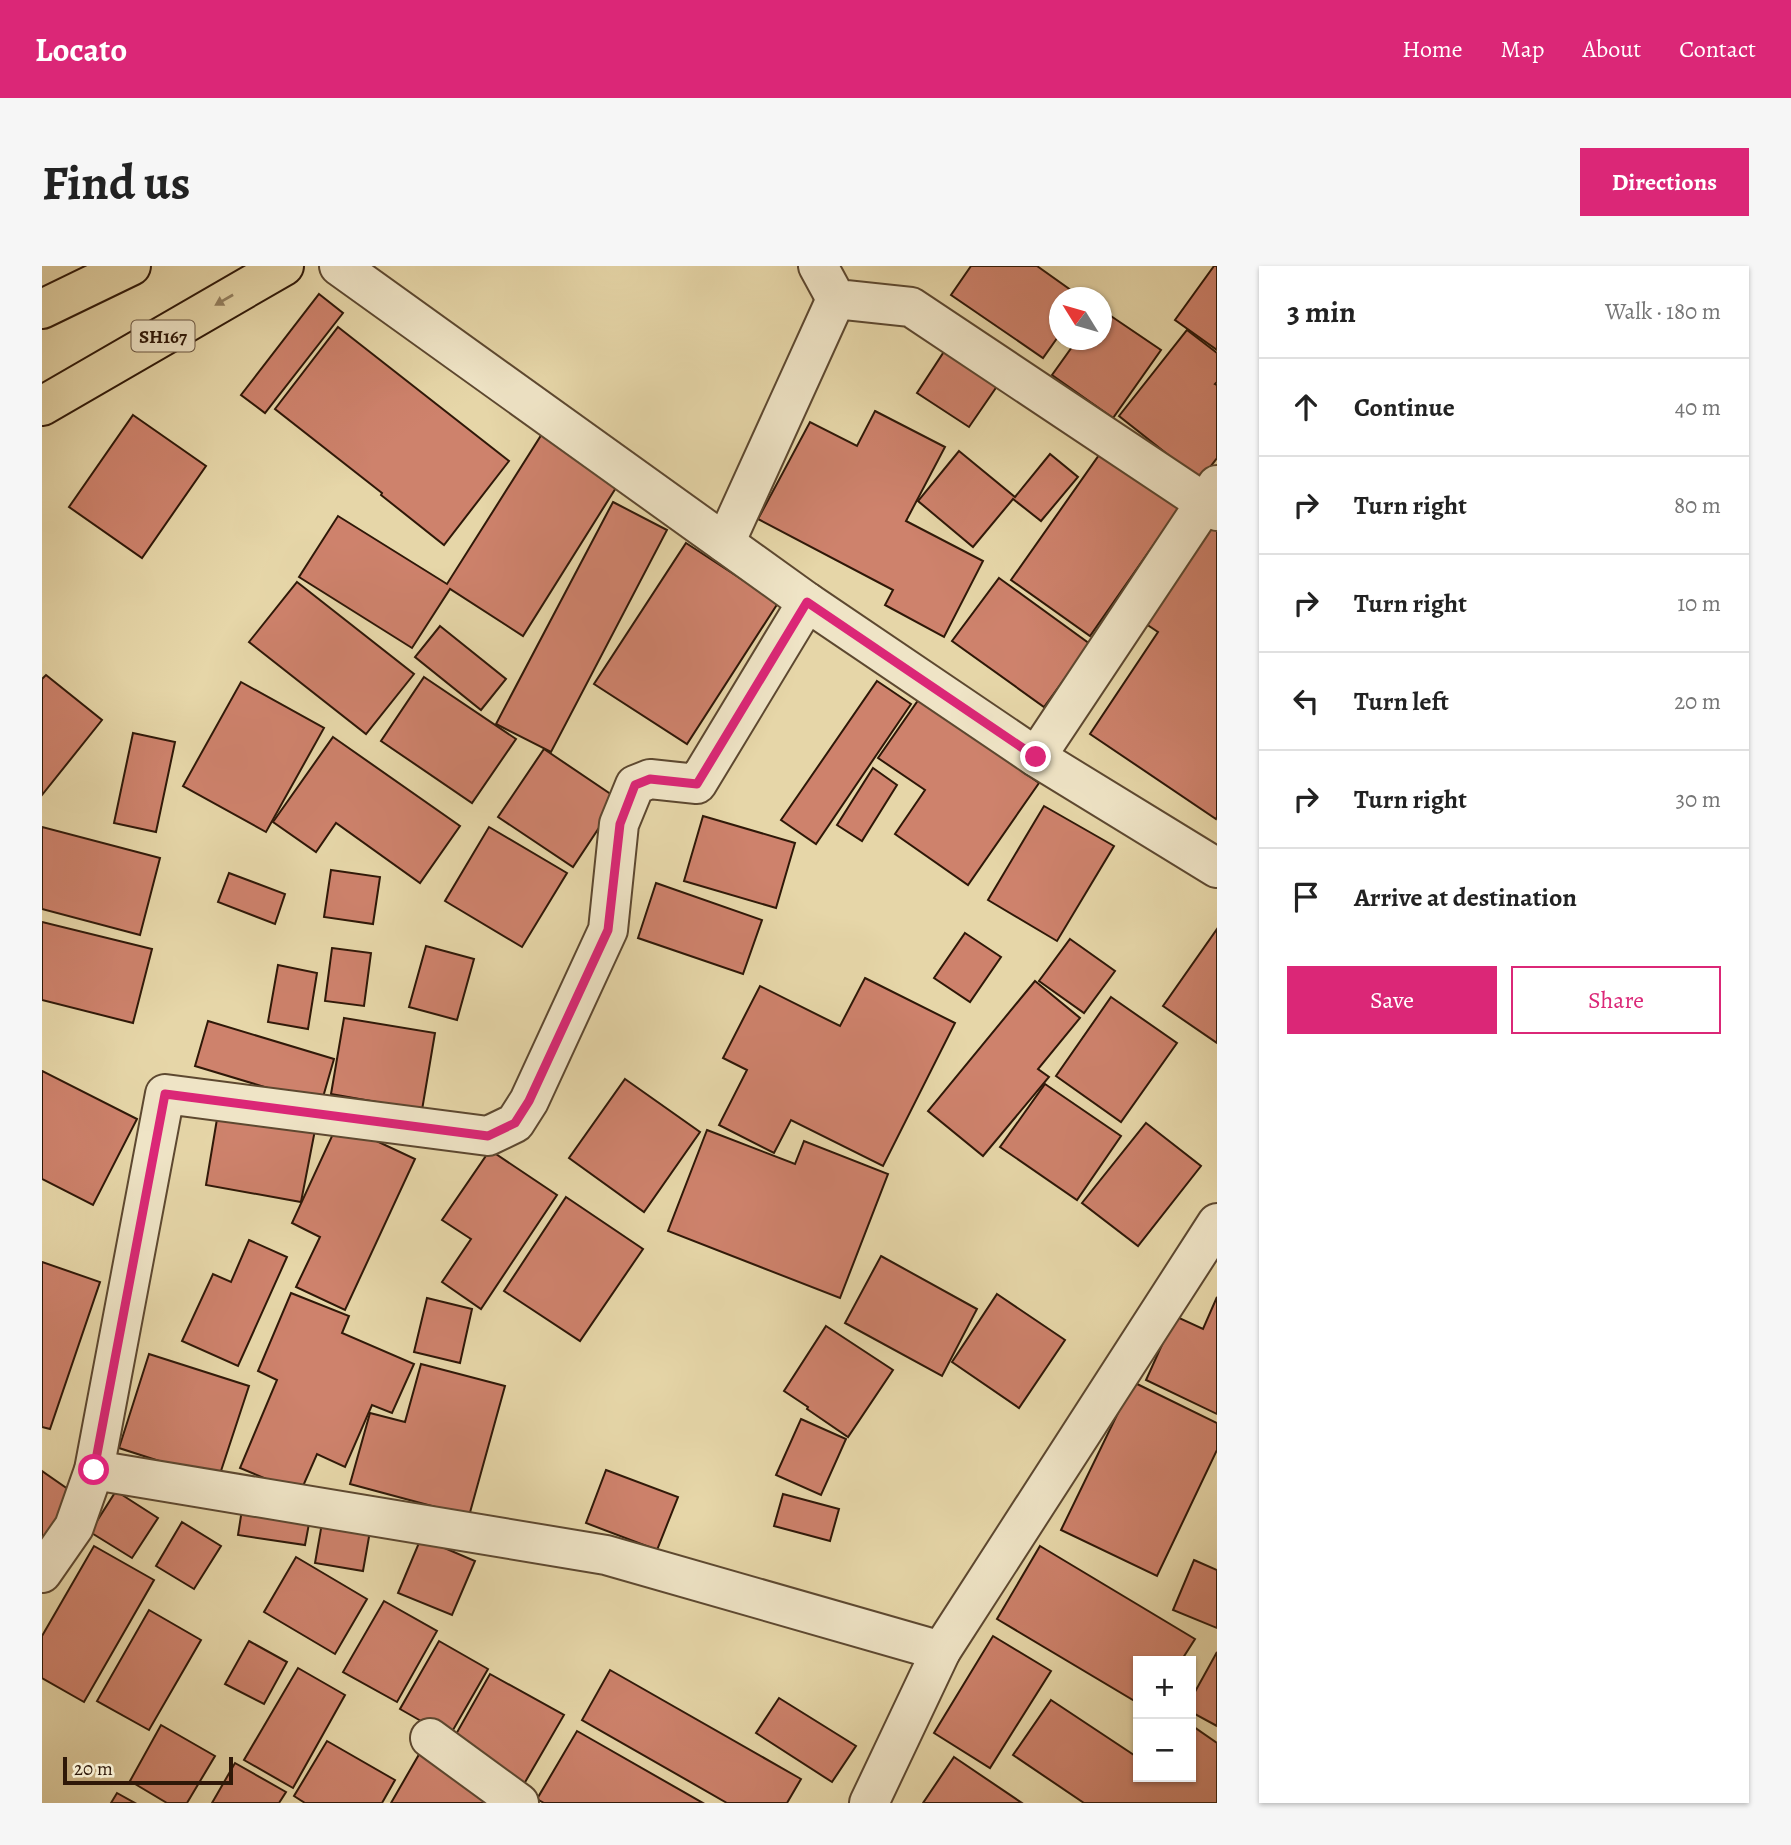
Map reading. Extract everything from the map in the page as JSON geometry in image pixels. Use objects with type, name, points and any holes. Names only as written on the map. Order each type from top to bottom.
[{"type":"main road","points":[[42,309],[131,266]]},
{"type":"main road","name":"SH167","points":[[42,406],[284,266]]},
{"type":"street","points":[[339,266],[807,602],[1036,757],[1217,868]]},
{"type":"street","points":[[725,543],[827,282],[911,307],[1213,499],[1036,757]]},
{"type":"street","points":[[42,1573],[74,1527],[94,1470],[165,1094],[488,1136],[515,1123],[529,1101],[608,930],[620,824],[635,785],[650,779],[697,784],[807,602]]},
{"type":"street","points":[[869,1803],[940,1651],[1217,1223]]},
{"type":"street","points":[[94,1470],[606,1555],[940,1651]]},
{"type":"street","points":[[430,1738],[519,1803]]},
{"type":"building","points":[[971,266],[1037,266],[1067,287],[1049,287],[1049,350],[1043,358],[951,295]]},
{"type":"building","points":[[1214,266],[1217,266],[1217,350],[1175,320]]},
{"type":"building","points":[[319,294],[343,313],[265,413],[241,395]]},
{"type":"building","points":[[1112,317],[1161,350],[1113,418],[1052,375],[1070,350],[1112,350]]},
{"type":"building","points":[[338,327],[509,461],[444,545],[275,409]]},
{"type":"building","points":[[1187,330],[1217,353],[1217,458],[1200,480],[1119,416]]},
{"type":"building","points":[[949,344],[1002,379],[969,427],[917,393]]},
{"type":"building","points":[[875,411],[945,447],[906,521],[983,561],[944,637],[885,605],[893,590],[758,519],[810,422],[857,446]]},
{"type":"building","points":[[133,415],[206,466],[142,558],[69,507]]},
{"type":"building","points":[[547,426],[624,475],[523,636],[450,589],[412,648],[299,577],[338,516],[447,584]]},
{"type":"building","points":[[1104,448],[1182,504],[1090,636],[1011,580]]},
{"type":"building","points":[[959,451],[1015,497],[1050,454],[1078,477],[1041,521],[1013,499],[973,547],[918,501]]},
{"type":"building","points":[[613,502],[667,530],[551,752],[496,724]]},
{"type":"building","points":[[1209,518],[1217,523],[1216,819],[1090,734],[1158,632],[1140,620]]},
{"type":"building","points":[[686,543],[778,603],[687,744],[594,684]]},
{"type":"building","points":[[999,578],[1090,644],[1044,707],[952,641]]},
{"type":"building","points":[[297,582],[414,674],[366,734],[249,642]]},
{"type":"building","points":[[440,626],[506,679],[481,710],[415,657]]},
{"type":"building","points":[[46,675],[102,720],[42,795],[42,679]]},
{"type":"building","points":[[424,677],[516,739],[472,803],[381,741]]},
{"type":"building","points":[[877,681],[911,704],[816,844],[781,820]]},
{"type":"building","points":[[241,682],[324,728],[266,832],[183,786]]},
{"type":"building","points":[[919,699],[1039,783],[968,885],[895,834],[925,790],[878,758]]},
{"type":"building","points":[[133,733],[175,742],[156,832],[114,823]]},
{"type":"building","points":[[333,737],[460,826],[420,883],[336,823],[316,852],[273,822]]},
{"type":"building","points":[[544,749],[618,799],[573,867],[498,817]]},
{"type":"building","points":[[873,768],[897,785],[862,841],[837,825]]},
{"type":"building","points":[[1044,806],[1114,846],[1057,941],[988,900]]},
{"type":"building","points":[[703,816],[795,843],[776,908],[684,881]]},
{"type":"building","points":[[42,827],[160,858],[140,935],[42,909]]},
{"type":"building","points":[[489,827],[567,873],[522,947],[445,901]]},
{"type":"building","points":[[331,870],[380,877],[373,924],[324,917]]},
{"type":"building","points":[[229,873],[285,894],[275,924],[218,902]]},
{"type":"building","points":[[656,883],[762,920],[743,974],[638,938]]},
{"type":"building","points":[[42,922],[152,949],[133,1023],[42,1000]]},
{"type":"building","points":[[1217,929],[1217,1043],[1163,1006]]},
{"type":"building","points":[[965,933],[1001,957],[970,1002],[934,978]]},
{"type":"building","points":[[1070,939],[1115,971],[1084,1013],[1039,981]]},
{"type":"building","points":[[426,946],[474,959],[457,1020],[409,1007]]},
{"type":"building","points":[[332,948],[371,953],[364,1006],[325,1001]]},
{"type":"building","points":[[278,965],[317,973],[308,1029],[268,1022]]},
{"type":"building","points":[[865,978],[955,1023],[883,1166],[791,1120],[774,1153],[719,1125],[747,1070],[723,1058],[760,986],[840,1026]]},
{"type":"building","points":[[1035,981],[1080,1018],[1038,1069],[1049,1077],[983,1156],[928,1111]]},
{"type":"building","points":[[1111,997],[1177,1043],[1121,1122],[1056,1076]]},
{"type":"building","points":[[344,1018],[435,1033],[422,1110],[331,1094]]},
{"type":"building","points":[[208,1021],[334,1059],[321,1104],[195,1066]]},
{"type":"building","points":[[42,1071],[137,1119],[93,1205],[42,1179]]},
{"type":"building","points":[[625,1079],[700,1132],[644,1212],[569,1158]]},
{"type":"building","points":[[1045,1084],[1121,1136],[1077,1200],[1000,1147]]},
{"type":"building","points":[[218,1113],[315,1130],[301,1202],[206,1185]]},
{"type":"building","points":[[338,1123],[415,1159],[345,1310],[296,1287],[320,1237],[292,1223]]},
{"type":"building","points":[[1146,1123],[1201,1166],[1138,1246],[1082,1203]]},
{"type":"building","points":[[707,1130],[795,1164],[804,1141],[888,1174],[840,1298],[668,1231]]},
{"type":"building","points":[[490,1150],[557,1195],[481,1309],[442,1282],[471,1239],[442,1220]]},
{"type":"building","points":[[566,1197],[643,1249],[580,1341],[504,1291]]},
{"type":"building","points":[[249,1240],[287,1257],[238,1366],[182,1341],[213,1274],[231,1282]]},
{"type":"building","points":[[881,1256],[977,1309],[942,1376],[845,1323]]},
{"type":"building","points":[[42,1262],[100,1282],[50,1429],[42,1427]]},
{"type":"building","points":[[291,1293],[349,1316],[342,1333],[414,1364],[392,1413],[372,1405],[345,1467],[317,1454],[300,1493],[240,1468],[277,1380],[258,1371]]},
{"type":"building","points":[[997,1294],[1065,1340],[1019,1408],[952,1362]]},
{"type":"building","points":[[1217,1297],[1217,1414],[1146,1380],[1175,1316],[1203,1329]]},
{"type":"building","points":[[427,1298],[472,1309],[460,1363],[414,1352]]},
{"type":"building","points":[[826,1326],[893,1370],[848,1437],[784,1391]]},
{"type":"building","points":[[149,1354],[249,1386],[218,1480],[119,1448]]},
{"type":"building","points":[[421,1364],[505,1386],[469,1516],[350,1484],[370,1413],[405,1422]]},
{"type":"building","points":[[1133,1382],[1217,1423],[1217,1450],[1157,1576],[1061,1530]]},
{"type":"building","points":[[801,1419],[846,1439],[821,1495],[776,1475]]},
{"type":"building","points":[[606,1470],[678,1497],[657,1550],[586,1523]]},
{"type":"building","points":[[42,1471],[75,1494],[42,1540]]},
{"type":"building","points":[[116,1491],[158,1518],[132,1558],[90,1532]]},
{"type":"building","points":[[783,1494],[839,1509],[830,1541],[774,1526]]},
{"type":"building","points":[[243,1503],[311,1513],[305,1545],[238,1535]]},
{"type":"building","points":[[182,1522],[221,1546],[194,1589],[156,1566]]},
{"type":"building","points":[[322,1523],[370,1531],[363,1571],[315,1563]]},
{"type":"building","points":[[421,1538],[475,1561],[452,1615],[398,1593]]},
{"type":"building","points":[[94,1546],[154,1580],[84,1702],[42,1678],[42,1636]]},
{"type":"building","points":[[1040,1546],[1195,1639],[1184,1656],[1133,1656],[1133,1700],[997,1619]]},
{"type":"building","points":[[296,1557],[367,1599],[335,1654],[264,1612]]},
{"type":"building","points":[[1194,1560],[1217,1570],[1217,1628],[1173,1610]]},
{"type":"building","points":[[384,1601],[437,1631],[397,1702],[343,1672]]},
{"type":"building","points":[[149,1610],[201,1640],[149,1730],[97,1701]]},
{"type":"building","points":[[993,1636],[1051,1671],[990,1768],[934,1733]]},
{"type":"building","points":[[249,1641],[287,1662],[264,1704],[225,1684]]},
{"type":"building","points":[[439,1641],[488,1669],[449,1737],[400,1709]]},
{"type":"building","points":[[1217,1652],[1217,1726],[1196,1715],[1196,1690]]},
{"type":"building","points":[[298,1668],[345,1695],[293,1788],[244,1760]]},
{"type":"building","points":[[610,1670],[801,1779],[787,1803],[727,1803],[582,1720]]},
{"type":"building","points":[[490,1674],[564,1715],[524,1784],[451,1743]]},
{"type":"building","points":[[779,1698],[856,1746],[832,1782],[756,1733]]},
{"type":"building","points":[[1051,1700],[1133,1754],[1133,1782],[1196,1782],[1196,1728],[1217,1743],[1217,1803],[1084,1803],[1013,1755]]},
{"type":"building","points":[[161,1725],[215,1756],[187,1803],[167,1803],[130,1781]]},
{"type":"building","points":[[577,1731],[703,1803],[544,1803],[537,1799]]},
{"type":"building","points":[[327,1741],[395,1780],[382,1803],[305,1803],[294,1796]]},
{"type":"building","points":[[421,1751],[504,1803],[391,1803]]},
{"type":"building","points":[[954,1757],[1022,1803],[923,1803]]},
{"type":"building","points":[[235,1763],[286,1792],[279,1803],[212,1803]]},
{"type":"building","points":[[117,1793],[135,1803],[111,1803]]},
{"type":"route","points":[[94,1470],[165,1094],[488,1136],[515,1123],[529,1101],[608,930],[620,824],[635,785],[650,779],[697,784],[807,602],[1036,757]]}]
